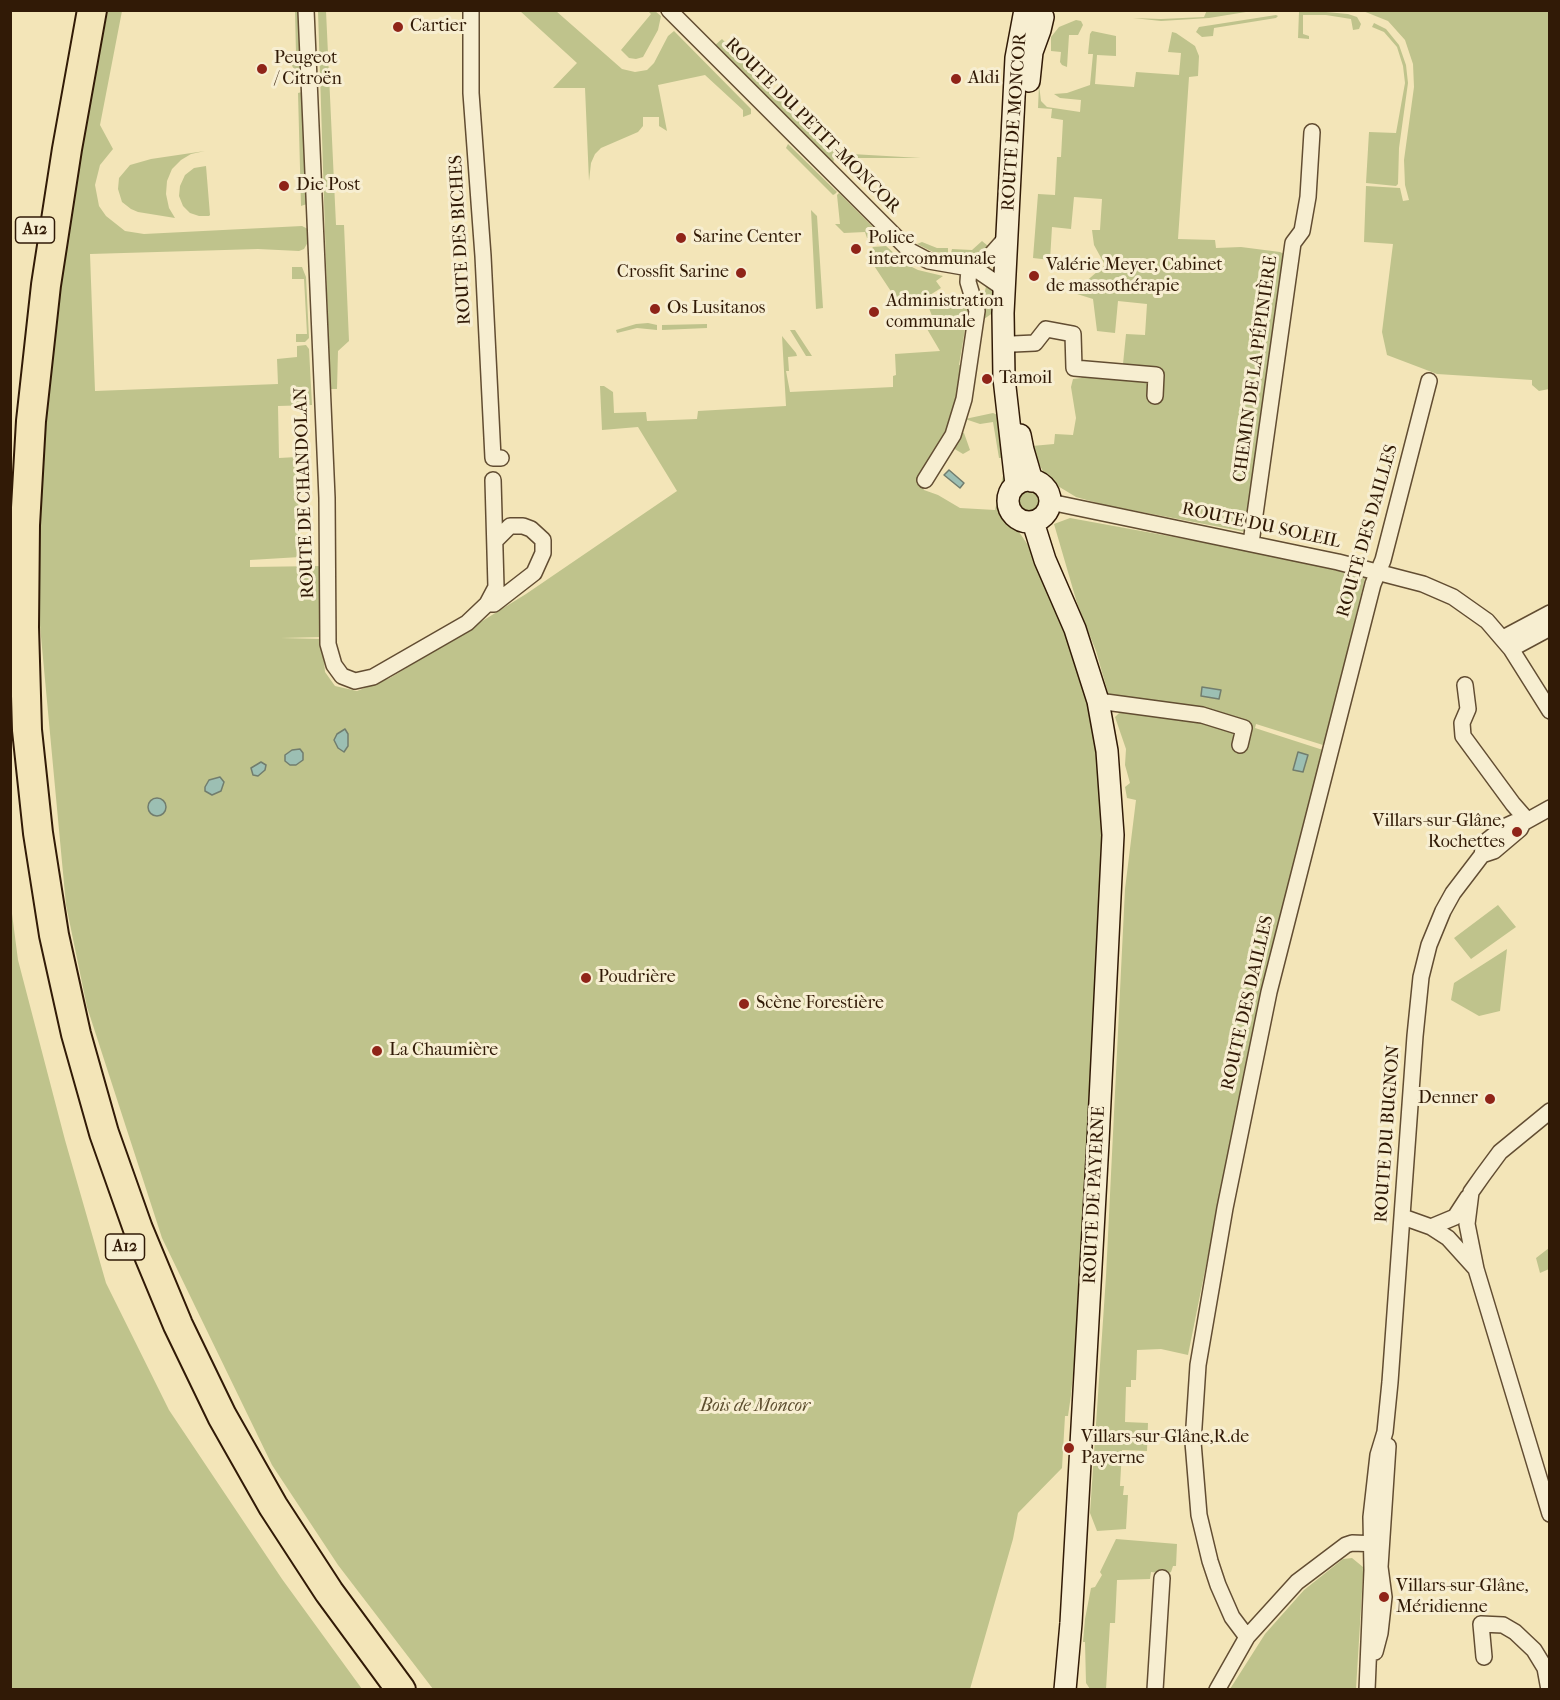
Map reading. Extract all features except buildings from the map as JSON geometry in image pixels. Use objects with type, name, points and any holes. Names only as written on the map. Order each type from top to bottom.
[{"type":"highway","name":"A12","points":[[10,452],[32,247],[73,10]]},
{"type":"highway","name":"A12","points":[[92,10],[66,149],[46,285],[34,387],[25,513],[23,616],[27,730],[38,832],[52,923],[76,1034],[104,1134],[138,1229],[178,1325],[222,1416],[273,1506],[329,1592],[401,1689]]},
{"type":"highway","name":"A12","points":[[10,750],[26,880],[50,1005],[87,1139],[121,1236],[161,1332],[223,1456],[295,1574],[378,1689]]},
{"type":"main road","name":"ROUTE DE MONCOR","points":[[1024,482],[1004,378],[1004,294],[1016,58],[1039,12]]},
{"type":"main road","name":"ROUTE DE MONCOR","points":[[1024,482],[1013,344],[1017,235],[1028,84],[1032,51],[1040,30],[1039,12]]},
{"type":"main road","points":[[1024,482],[1044,487],[1050,496],[1050,502],[1045,515],[1033,522],[1022,521],[1010,511],[1008,500],[1009,495],[1024,482]]},
{"type":"main road","name":"ROUTE DE PAYERNE","points":[[1033,522],[1045,560],[1075,628],[1098,701],[1107,751],[1113,835],[1071,1623],[1065,1689]]},
{"type":"street","name":"ROUTE DE CHANDOLAN","points":[[306,10],[327,498],[328,644],[334,665],[342,676],[355,681],[373,677],[467,623],[487,604],[494,604],[534,573],[543,554],[543,540],[531,529],[523,526],[510,526],[495,541]]},
{"type":"street","name":"ROUTE DES BICHES","points":[[471,10],[471,93],[483,256],[493,458],[501,458]]},
{"type":"street","name":"ROUTE DU PETIT-MONCOR","points":[[669,10],[910,251],[929,261],[969,268],[987,276],[999,285],[1004,294]]},
{"type":"street","name":"CHEMIN DE LA PÉPINIÈRE","points":[[1251,543],[1293,243],[1302,231],[1308,197],[1312,132]]},
{"type":"street","points":[[925,480],[953,435],[963,399],[977,311],[968,282],[969,268],[990,256],[1006,238]]},
{"type":"street","points":[[1013,344],[1035,343],[1046,329],[1073,333],[1074,368],[1156,375],[1155,396]]},
{"type":"street","name":"ROUTE DES DAILLES","points":[[1247,1636],[1232,1617],[1218,1585],[1199,1515],[1192,1442],[1198,1365],[1223,1220],[1267,1001],[1309,828],[1373,584],[1383,560],[1406,475],[1428,381]]},
{"type":"street","points":[[487,604],[496,586],[493,480]]},
{"type":"street","name":"ROUTE DU SOLEIL","points":[[1050,502],[1251,543],[1378,571],[1423,584],[1453,597],[1476,612],[1507,643],[1550,711]]},
{"type":"street","points":[[1507,643],[1550,613]]},
{"type":"street","points":[[1507,643],[1550,628]]},
{"type":"street","points":[[1465,685],[1468,709],[1462,723],[1463,736],[1525,822]]},
{"type":"street","points":[[1098,701],[1202,715],[1244,728],[1240,745]]},
{"type":"street","name":"ROUTE DU BUGNON","points":[[1367,1689],[1383,1615],[1384,1587],[1376,1544],[1388,1446],[1385,1432],[1414,1036],[1422,969],[1429,945],[1453,892],[1482,855],[1494,851],[1525,822],[1550,808]]},
{"type":"street","points":[[1431,1227],[1455,1217],[1500,1152],[1550,1111]]},
{"type":"street","points":[[1471,1192],[1467,1224],[1476,1269],[1550,1514]]},
{"type":"street","points":[[1402,1218],[1431,1227],[1448,1238],[1476,1269]]},
{"type":"street","points":[[1217,1689],[1247,1636],[1297,1582],[1352,1543],[1376,1544]]},
{"type":"street","points":[[1155,1689],[1162,1578]]},
{"type":"street","points":[[1484,1657],[1481,1624],[1503,1625],[1515,1632],[1534,1650],[1545,1668],[1549,1689]]},
{"type":"green space","points":[[1207,10],[1252,11],[1209,18],[1161,21],[1133,18],[1204,17]]},
{"type":"green space","name":"Bois de Moncor","points":[[108,11],[122,11],[100,125],[113,149],[100,165],[95,185],[99,206],[106,216],[125,231],[144,234],[302,226],[308,229],[308,242],[304,249],[299,251],[258,249],[90,254],[95,391],[278,384],[277,359],[297,357],[297,346],[306,345],[309,349],[312,405],[278,406],[279,458],[297,457],[300,557],[250,560],[250,567],[321,566],[322,637],[281,638],[322,639],[325,672],[335,686],[357,691],[390,678],[526,594],[677,491],[638,427],[602,430],[600,386],[613,392],[614,413],[646,412],[647,421],[697,419],[698,411],[786,406],[782,336],[797,356],[788,357],[789,371],[786,371],[790,392],[893,387],[893,376],[896,375],[895,354],[940,351],[920,317],[932,316],[929,308],[947,297],[954,306],[968,301],[959,365],[963,364],[951,429],[919,480],[924,490],[960,508],[995,510],[1005,467],[1004,458],[999,458],[993,422],[980,424],[965,419],[993,413],[1000,416],[1007,478],[1001,494],[1000,509],[1004,519],[1019,532],[1032,551],[1080,668],[1098,750],[1104,820],[1078,1321],[1071,1395],[1068,1416],[1065,1416],[1062,1468],[1018,1513],[1013,1539],[970,1689],[433,1689],[338,1565],[272,1465],[162,1238],[87,1007],[66,905],[40,626],[40,520],[51,352],[81,146]]},
{"type":"green space","points":[[295,11],[300,11],[302,72],[300,73],[297,73],[290,63],[290,54],[296,54]]},
{"type":"green space","points":[[318,11],[326,11],[336,225],[344,225],[349,341],[338,351],[337,389],[330,389]]},
{"type":"green space","points":[[520,11],[556,11],[622,69],[635,72],[647,70],[654,63],[668,36],[674,31],[751,109],[751,114],[743,117],[743,110],[705,75],[658,85],[667,131],[659,126],[659,117],[643,117],[643,126],[638,132],[601,148],[595,154],[591,163],[589,181],[585,88],[553,88],[577,63]]},
{"type":"green space","points":[[648,11],[655,11],[661,16],[658,30],[643,57],[629,58],[621,50],[651,14]]},
{"type":"green space","points":[[1363,11],[1549,11],[1549,389],[1539,391],[1532,385],[1532,380],[1437,374],[1387,355],[1382,332],[1393,244],[1364,242],[1366,186],[1400,188],[1403,201],[1409,200],[1405,185],[1404,160],[1414,87],[1413,64],[1405,40],[1388,21]]},
{"type":"green space","points":[[1299,12],[1348,14],[1357,17],[1361,24],[1359,29],[1353,30],[1351,19],[1326,15],[1303,15],[1303,34],[1309,36],[1309,39],[1298,38]]},
{"type":"green space","points":[[1278,16],[1276,18],[1214,28],[1213,36],[1202,37],[1196,32],[1199,27]]},
{"type":"green space","points":[[1076,20],[1081,21],[1083,25],[1078,35],[1069,35],[1067,67],[1060,62],[1061,52],[1051,51],[1051,37],[1059,27]]},
{"type":"green space","points":[[1374,23],[1386,29],[1399,45],[1406,65],[1408,83],[1396,186],[1366,183],[1369,132],[1396,133],[1405,83],[1397,47],[1384,32],[1372,27]]},
{"type":"green space","points":[[1092,31],[1116,36],[1116,56],[1097,55],[1095,84],[1134,87],[1136,72],[1179,75],[1181,53],[1168,52],[1172,32],[1195,46],[1199,56],[1198,76],[1189,77],[1178,239],[1215,240],[1216,248],[1241,247],[1284,254],[1246,532],[1105,505],[1076,497],[1048,480],[1035,457],[1032,446],[1054,444],[1055,434],[1073,435],[1076,418],[1071,387],[1073,379],[1081,378],[1095,362],[1123,364],[1126,334],[1145,335],[1147,304],[1118,301],[1115,333],[1097,331],[1093,299],[1077,294],[1076,290],[1105,265],[1094,245],[1092,230],[1100,230],[1102,199],[1074,197],[1071,229],[1052,227],[1050,260],[1033,258],[1038,194],[1055,195],[1057,157],[1061,157],[1063,120],[1051,118],[1052,109],[1038,108],[1039,85],[1041,101],[1047,107],[1080,112],[1081,100],[1060,98],[1054,94],[1067,93],[1090,85],[1093,54],[1088,54]]},
{"type":"green space","points":[[722,39],[826,145],[830,141],[835,143],[834,153],[921,158],[834,158],[833,164],[714,46]]},
{"type":"green space","points":[[302,92],[307,204],[301,206],[298,93]]},
{"type":"green space","points":[[788,144],[837,192],[835,194],[833,195],[786,148]]},
{"type":"green space","points":[[205,151],[191,154],[172,169],[167,181],[166,194],[169,208],[175,218],[138,212],[122,202],[118,189],[119,178],[130,165],[151,159]]},
{"type":"green space","points":[[206,166],[210,215],[199,216],[190,213],[183,206],[179,196],[180,186],[185,175],[194,168]]},
{"type":"green space","points":[[839,193],[887,241],[871,242],[865,232],[844,233],[835,224],[840,224],[837,195]]},
{"type":"green space","points":[[811,210],[817,216],[823,308],[816,309]]},
{"type":"green space","points":[[982,241],[988,246],[979,253],[951,253],[952,249],[972,250]]},
{"type":"green space","points":[[922,242],[937,248],[948,248],[948,253],[933,252],[917,244]]},
{"type":"green space","points":[[886,246],[906,264],[918,270],[943,276],[936,281],[941,288],[922,300],[909,299],[892,308],[887,303],[894,296],[867,255],[873,247]]},
{"type":"green space","points":[[292,267],[302,267],[306,277],[309,338],[305,342],[296,342],[296,334],[307,334],[304,279],[292,279]]},
{"type":"green space","points":[[987,282],[996,290],[997,310],[982,319],[979,295],[985,291]]},
{"type":"green space","points":[[636,324],[657,325],[657,330],[637,328],[617,333],[616,330]]},
{"type":"green space","points":[[707,324],[707,328],[662,330],[662,325]]},
{"type":"green space","points":[[790,330],[795,330],[812,356],[806,356]]},
{"type":"green space","points":[[962,432],[970,450],[963,454],[953,448]]},
{"type":"green space","points":[[1029,491],[1037,494],[1040,502],[1037,510],[1029,513],[1021,510],[1018,502],[1021,494]]},
{"type":"green space","points":[[1070,518],[1311,562],[1365,578],[1325,743],[1323,745],[1256,724],[1255,728],[1323,750],[1260,997],[1188,1355],[1161,1349],[1137,1350],[1136,1380],[1131,1380],[1131,1387],[1126,1387],[1125,1422],[1148,1423],[1147,1451],[1122,1450],[1120,1486],[1124,1486],[1123,1495],[1128,1495],[1126,1529],[1097,1531],[1090,1513],[1106,1276],[1125,889],[1136,800],[1127,798],[1125,787],[1130,783],[1125,765],[1126,749],[1115,717],[1121,711],[1124,702],[1108,693],[1096,651],[1077,603],[1054,524]]},
{"type":"green space","points":[[1498,905],[1516,927],[1471,959],[1454,938]]},
{"type":"green space","points":[[11,906],[18,960],[65,1140],[106,1283],[169,1410],[282,1579],[362,1689],[11,1689]]},
{"type":"green space","points":[[1507,949],[1500,1011],[1479,1016],[1451,1000],[1454,983]]},
{"type":"green space","points":[[1549,1248],[1549,1269],[1540,1273],[1536,1258]]},
{"type":"green space","points":[[1116,1539],[1177,1544],[1176,1566],[1173,1566],[1171,1572],[1166,1574],[1151,1572],[1150,1579],[1117,1580],[1115,1623],[1110,1623],[1106,1689],[1090,1689],[1086,1683],[1085,1642],[1083,1642],[1085,1619],[1091,1588],[1095,1587],[1102,1575],[1100,1572]]},
{"type":"green space","points":[[1352,1558],[1363,1567],[1356,1689],[1230,1689],[1265,1634],[1304,1590],[1343,1559]]},
{"type":"water","points":[[949,470],[964,483],[960,488],[944,475]]},
{"type":"water","points":[[1202,687],[1221,690],[1219,699],[1201,696]]},
{"type":"water","points":[[345,729],[348,734],[348,746],[344,752],[338,748],[334,740],[337,734]]},
{"type":"water","points":[[300,749],[303,753],[303,760],[296,765],[290,765],[285,761],[285,755],[292,750]]},
{"type":"water","points":[[1298,752],[1308,755],[1303,772],[1293,770]]},
{"type":"water","points":[[261,762],[266,765],[265,770],[258,776],[253,775],[251,768]]},
{"type":"water","points":[[220,777],[224,782],[221,791],[212,795],[205,791],[209,780]]},
{"type":"water","points":[[157,798],[163,801],[166,807],[163,813],[157,816],[151,813],[148,807],[151,801]]},
{"type":"place","name":"Cartier","points":[[398,27]]},
{"type":"place","name":"Peugeot / Citroën","points":[[262,69]]},
{"type":"place","name":"Aldi","points":[[956,79]]},
{"type":"place","name":"Die Post","points":[[284,186]]},
{"type":"place","name":"Sarine Center","points":[[681,238]]},
{"type":"place","name":"Police intercommunale","points":[[856,249]]},
{"type":"place","name":"Crossfit Sarine","points":[[741,273]]},
{"type":"place","name":"Valérie Meyer, Cabinet de massothérapie","points":[[1034,276]]},
{"type":"place","name":"Os Lusitanos","points":[[655,309]]},
{"type":"place","name":"Administration communale","points":[[874,312]]},
{"type":"place","name":"Tamoil","points":[[987,379]]},
{"type":"place","name":"Villars-sur-Glâne, Rochettes","points":[[1517,832]]},
{"type":"place","name":"Poudrière","points":[[586,978]]},
{"type":"place","name":"Scène Forestière","points":[[744,1004]]},
{"type":"place","name":"La Chaumière","points":[[377,1051]]},
{"type":"place","name":"Denner","points":[[1490,1099]]},
{"type":"place","name":"Villars-sur-Glâne,R.de Payerne","points":[[1069,1448]]},
{"type":"place","name":"Villars-sur-Glâne, Méridienne","points":[[1384,1597]]}]
